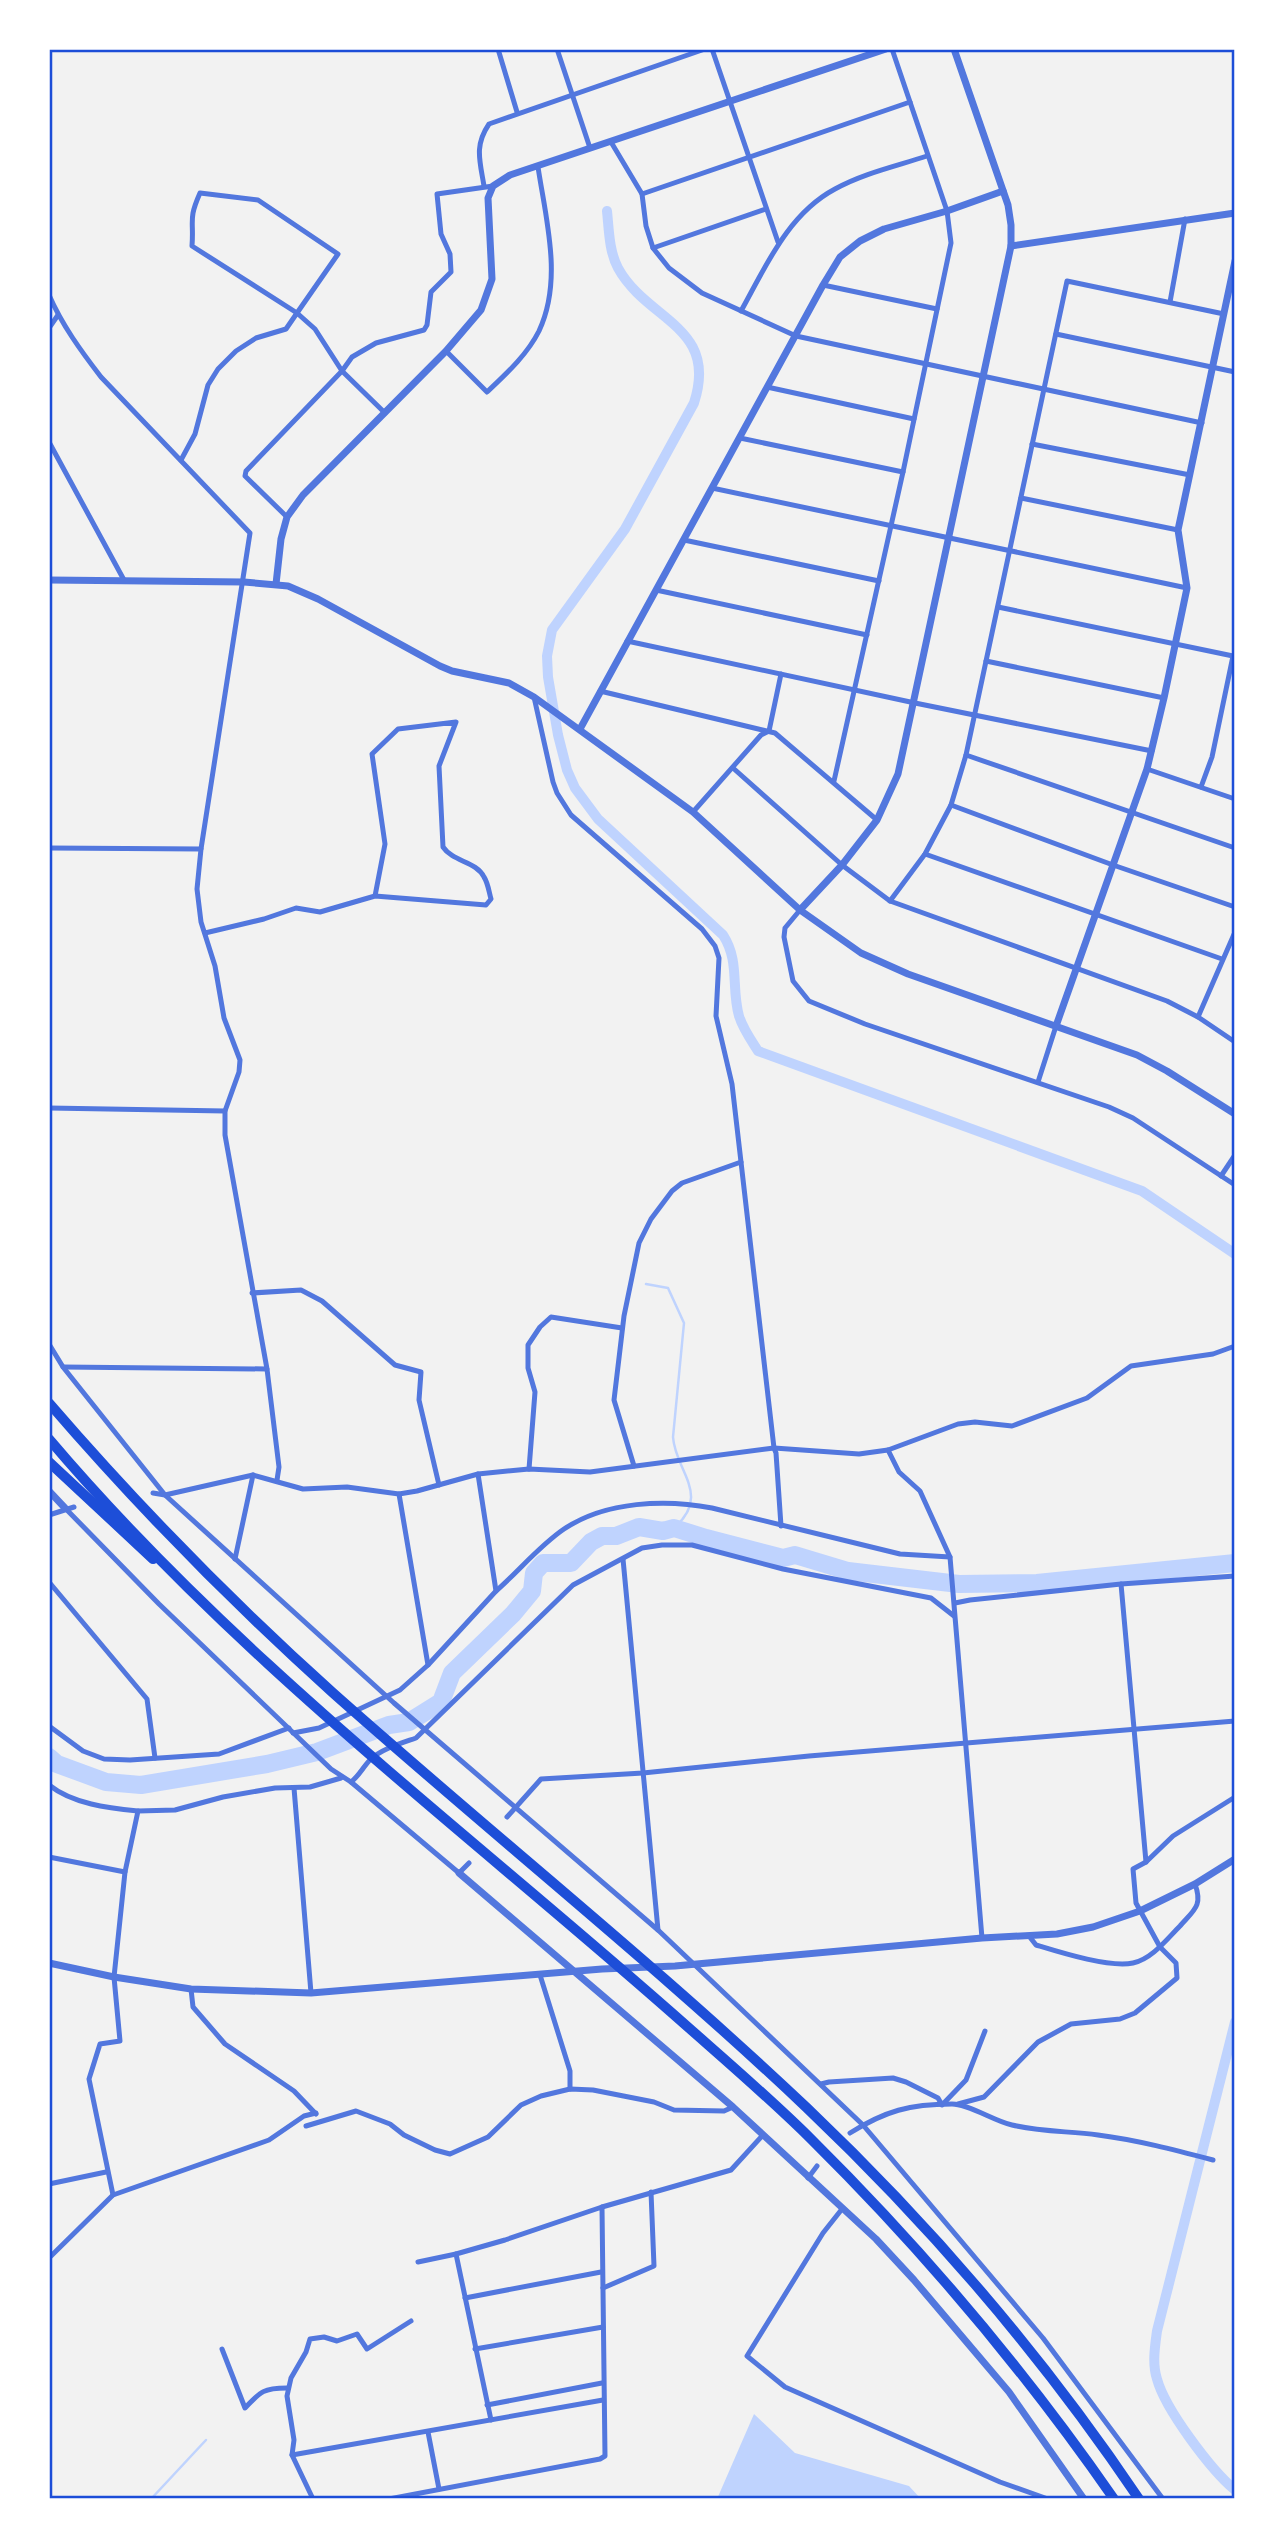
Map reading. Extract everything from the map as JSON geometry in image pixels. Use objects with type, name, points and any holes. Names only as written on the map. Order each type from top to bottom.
[{"type":"highway","points":[[49,1395],[78,1437]]},
{"type":"highway","points":[[49,1403],[189,1556],[338,1697],[684,1998],[808,2109],[888,2189],[962,2270],[1073,2408],[1139,2499]]},
{"type":"highway","points":[[49,1439],[133,1530],[313,1705],[601,1950],[812,2140],[937,2274],[1000,2347],[1114,2499]]},
{"type":"highway","points":[[49,1462],[183,1588],[278,1672]]},
{"type":"street","points":[[498,49],[517,113]]},
{"type":"street","points":[[557,49],[590,148]]},
{"type":"street","points":[[484,186],[478,145],[489,124],[705,49]]},
{"type":"street","points":[[712,49],[778,242]]},
{"type":"street","points":[[287,517],[245,475],[246,471],[342,371],[352,357],[376,343],[424,330],[431,292],[451,272],[450,254],[441,234],[438,194],[493,186],[510,175],[886,49]]},
{"type":"street","points":[[834,781],[951,243],[947,211],[892,49]]},
{"type":"street","points":[[954,49],[1003,191],[1011,225],[1011,246],[898,774],[877,820],[842,865],[785,928],[784,937],[793,981],[809,1001],[864,1024],[1038,1082],[1133,1118],[1235,1185]]},
{"type":"street","points":[[642,194],[909,102]]},
{"type":"street","points":[[611,142],[642,194],[646,226],[653,248],[669,268],[702,293],[796,336],[1202,423]]},
{"type":"street","points":[[741,311],[778,242],[803,212],[835,188],[928,156]]},
{"type":"street","points":[[446,351],[487,392],[522,357],[539,332],[548,300],[552,266],[538,167]]},
{"type":"street","points":[[276,584],[281,539],[287,517],[303,495],[475,319],[492,279],[488,198],[493,186]]},
{"type":"street","points":[[580,729],[823,285],[841,257],[860,241],[884,229],[1003,191]]},
{"type":"street","points":[[181,460],[195,434],[208,385],[218,369],[236,351],[256,338],[286,329],[297,313],[338,254],[258,200],[200,193],[190,221],[193,230],[192,246],[297,313],[315,329],[342,371],[385,413]]},
{"type":"street","points":[[653,248],[766,209]]},
{"type":"street","points":[[1011,246],[1235,212]]},
{"type":"street","points":[[1170,302],[1185,219]]},
{"type":"street","points":[[1038,1082],[1152,751],[1187,588],[1178,530],[1235,261]]},
{"type":"street","points":[[890,901],[925,854],[951,805],[966,755],[1067,281],[1224,314]]},
{"type":"street","points":[[823,285],[937,309]]},
{"type":"street","points":[[49,295],[80,350],[101,377],[250,533],[201,849],[198,905],[215,966],[225,1018],[240,1060],[239,1072],[225,1111],[225,1135],[267,1369],[279,1467],[277,1480]]},
{"type":"street","points":[[49,328],[58,315]]},
{"type":"street","points":[[1055,334],[1235,372]]},
{"type":"street","points":[[767,387],[914,419]]},
{"type":"street","points":[[740,438],[903,471]]},
{"type":"street","points":[[49,442],[124,580]]},
{"type":"street","points":[[1032,444],[1190,475]]},
{"type":"street","points":[[712,488],[1010,553],[1187,588]]},
{"type":"street","points":[[1021,498],[1178,530]]},
{"type":"street","points":[[684,540],[879,581]]},
{"type":"street","points":[[49,579],[244,582],[288,586],[318,599],[452,671],[509,683],[536,698],[693,812],[800,910],[845,943],[876,961],[1152,1062],[1235,1114]]},
{"type":"street","points":[[656,590],[867,635]]},
{"type":"street","points":[[998,607],[1233,656],[1212,757],[1201,787]]},
{"type":"street","points":[[627,641],[1152,751]]},
{"type":"street","points":[[986,661],[1164,698]]},
{"type":"street","points":[[769,731],[781,674]]},
{"type":"street","points":[[600,691],[775,733],[877,820]]},
{"type":"street","points":[[536,698],[553,782],[571,815],[702,929],[715,946],[719,958],[716,1016],[732,1084],[776,1453],[781,1526]]},
{"type":"street","points":[[205,933],[264,919],[296,908],[320,912],[375,897],[486,905],[491,899],[484,876],[478,869],[448,854],[443,847],[439,766],[456,722],[398,729],[372,754],[385,844],[375,897]]},
{"type":"street","points":[[693,812],[761,735],[769,731]]},
{"type":"street","points":[[966,755],[1235,848]]},
{"type":"street","points":[[733,768],[842,865],[890,901],[1167,1001],[1198,1017],[1235,1042]]},
{"type":"street","points":[[1147,769],[1235,799]]},
{"type":"street","points":[[951,805],[1113,866],[1235,907]]},
{"type":"street","points":[[49,848],[201,849]]},
{"type":"street","points":[[925,854],[1222,958]]},
{"type":"street","points":[[1198,1017],[1235,932]]},
{"type":"street","points":[[49,1108],[225,1111]]},
{"type":"street","points":[[1221,1176],[1235,1155]]},
{"type":"street","points":[[634,1466],[614,1400],[622,1328],[639,1243],[651,1219],[672,1191],[682,1183],[741,1163]]},
{"type":"street","points":[[252,1293],[301,1290],[322,1301],[395,1365],[421,1372],[419,1400],[439,1485]]},
{"type":"street","points":[[529,1469],[535,1392],[528,1368],[528,1345],[540,1327],[551,1317],[622,1328]]},
{"type":"street","points":[[49,1344],[63,1367],[165,1495],[394,1703],[658,1930],[863,2125],[1043,2338],[1163,2499]]},
{"type":"street","points":[[153,1493],[165,1495],[253,1475],[303,1489],[347,1487],[399,1493],[478,1474],[529,1469],[590,1472],[774,1448],[859,1454],[888,1450],[958,1424],[975,1422],[1012,1426],[1087,1398],[1130,1366],[1213,1354],[1235,1346]]},
{"type":"street","points":[[63,1367],[267,1369]]},
{"type":"street","points":[[888,1450],[899,1472],[920,1491],[950,1558],[982,1938]]},
{"type":"street","points":[[478,1474],[496,1591]]},
{"type":"street","points":[[235,1559],[253,1475]]},
{"type":"street","points":[[49,1491],[69,1507],[159,1604],[331,1769],[351,1782],[460,1872],[733,2107],[876,2239],[1009,2392],[1083,2497],[1072,2499]]},
{"type":"street","points":[[399,1493],[428,1665]]},
{"type":"street","points":[[49,1726],[68,1743],[104,1759],[219,1755],[319,1728],[400,1690],[428,1665],[528,1559],[564,1529],[583,1518],[624,1507],[685,1503],[900,1554],[950,1558]]},
{"type":"street","points":[[49,1515],[69,1507]]},
{"type":"street","points":[[351,1782],[370,1760],[389,1748],[416,1738],[573,1585],[642,1548],[692,1545],[783,1569],[931,1598],[954,1615]]},
{"type":"street","points":[[623,1559],[658,1930]]},
{"type":"street","points":[[954,1601],[1121,1584],[1235,1576]]},
{"type":"street","points":[[49,1583],[147,1699],[155,1759]]},
{"type":"street","points":[[1121,1584],[1146,1862]]},
{"type":"street","points":[[507,1817],[541,1779],[643,1773],[1235,1721]]},
{"type":"street","points":[[49,1785],[72,1798],[116,1809],[138,1811],[175,1810],[262,1790],[295,1788],[341,1778]]},
{"type":"street","points":[[295,1788],[311,1993]]},
{"type":"street","points":[[850,2133],[885,2113],[908,2107],[958,2104],[984,2097],[1038,2042],[1071,2024],[1120,2019],[1135,2013],[1153,2000],[1177,1978],[1176,1963],[1160,1947],[1136,1903],[1133,1869],[1146,1862],[1173,1836],[1235,1797]]},
{"type":"street","points":[[113,2195],[106,2172],[89,2079],[100,2044],[120,2041],[114,1977],[125,1872],[138,1811]]},
{"type":"street","points":[[49,1857],[125,1872]]},
{"type":"street","points":[[49,1964],[191,1989],[311,1993],[1029,1936],[1093,1927],[1140,1911],[1195,1884],[1235,1859]]},
{"type":"street","points":[[460,1872],[469,1863]]},
{"type":"street","points":[[1029,1936],[1035,1945],[1082,1958],[1135,1963],[1160,1947],[1199,1903],[1195,1884]]},
{"type":"street","points":[[540,1975],[570,2071],[570,2089]]},
{"type":"street","points":[[191,1989],[193,2007],[225,2044],[294,2091],[316,2113],[317,2121]]},
{"type":"street","points":[[942,2105],[966,2080],[985,2031]]},
{"type":"street","points":[[821,2084],[893,2078],[938,2098],[942,2105]]},
{"type":"street","points":[[306,2126],[347,2112],[365,2113],[390,2124],[404,2135],[450,2154],[488,2137],[521,2105],[541,2096],[570,2089],[593,2090],[654,2102],[674,2110],[724,2111],[733,2107]]},
{"type":"street","points":[[958,2104],[1009,2125],[1041,2131],[1094,2134],[1143,2141],[1213,2160]]},
{"type":"street","points":[[49,2258],[113,2195],[269,2140],[304,2116],[316,2113]]},
{"type":"street","points":[[418,2263],[505,2240],[602,2207],[731,2170],[763,2135]]},
{"type":"street","points":[[808,2178],[817,2166]]},
{"type":"street","points":[[49,2184],[106,2172]]},
{"type":"street","points":[[603,2288],[654,2266],[651,2192]]},
{"type":"street","points":[[389,2499],[600,2459],[606,2450],[602,2382],[602,2207]]},
{"type":"street","points":[[842,2208],[823,2233],[747,2356],[785,2387],[1000,2482],[1048,2499]]},
{"type":"street","points":[[456,2253],[491,2420]]},
{"type":"street","points":[[464,2298],[601,2272]]},
{"type":"street","points":[[313,2499],[292,2455],[295,2440],[287,2389],[310,2339],[324,2337],[337,2341],[357,2334],[367,2349],[411,2321]]},
{"type":"street","points":[[475,2349],[603,2327]]},
{"type":"street","points":[[222,2349],[245,2408],[258,2393],[269,2388],[287,2389]]},
{"type":"street","points":[[487,2406],[602,2382]]},
{"type":"street","points":[[292,2455],[603,2400]]},
{"type":"street","points":[[428,2432],[439,2489]]},
{"type":"water","points":[[754,2414],[795,2453],[909,2486],[921,2499],[717,2499]]},
{"type":"waterway","points":[[607,211],[611,248],[618,268],[631,286],[689,340],[697,357],[699,377],[694,403],[625,529],[552,630],[547,656],[548,677],[558,735],[567,770],[575,788],[598,819],[723,935],[732,955],[739,1016],[758,1051],[1142,1191],[1235,1254]]},
{"type":"waterway","points":[[646,1284],[668,1288],[684,1323],[673,1437],[691,1494],[685,1516],[674,1528]]},
{"type":"waterway","points":[[49,1757],[57,1764],[106,1782],[141,1785],[267,1764],[317,1752],[389,1725],[409,1722],[441,1702],[452,1673],[513,1614],[532,1591],[534,1573],[543,1563],[571,1563],[591,1542],[602,1536],[616,1536],[639,1527],[663,1531],[674,1528],[783,1558],[795,1555],[848,1571],[959,1584],[1037,1583],[1235,1563]]},
{"type":"waterway","points":[[1235,2022],[1157,2331],[1154,2361],[1162,2392],[1179,2422],[1202,2454],[1235,2490]]},
{"type":"waterway","points":[[151,2499],[206,2440]]}]
